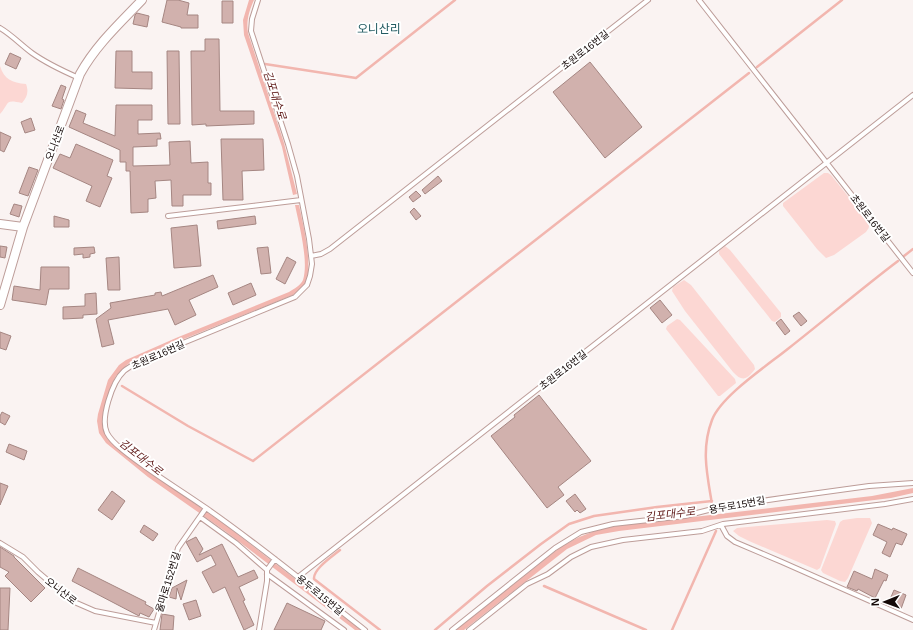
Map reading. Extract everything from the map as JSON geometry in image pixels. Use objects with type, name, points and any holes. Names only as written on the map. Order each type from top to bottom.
[{"type":"street","name":"오니산로","points":[[0,305],[23,226],[79,78],[87,61],[97,48],[142,0]]},
{"type":"street","points":[[0,224],[23,226]]},
{"type":"lane","name":"초원로16번길","points":[[258,0],[250,25],[252,37],[288,144],[297,176],[312,264],[308,285],[295,298],[144,359],[123,372],[114,384],[105,419],[107,432],[110,438],[129,455],[206,508],[275,559]]},
{"type":"lane","name":"초원로16번길","points":[[311,256],[321,254],[330,249],[648,0]]},
{"type":"lane","name":"초원로16번길","points":[[699,0],[913,274]]},
{"type":"lane","points":[[0,28],[31,53],[58,69],[79,78]]},
{"type":"lane","points":[[826,163],[913,95]]},
{"type":"lane","name":"초원로16번길","points":[[298,577],[826,163]]},
{"type":"lane","points":[[168,216],[301,200]]},
{"type":"lane","name":"용두로15번길","points":[[452,630],[555,548],[570,537],[589,529],[613,524],[685,516],[720,506],[869,486],[913,483]]},
{"type":"lane","points":[[469,630],[527,584],[548,574],[571,557],[587,548],[608,542],[702,531],[720,525],[885,504],[913,499]]},
{"type":"lane","name":"율마로152번길","points":[[154,630],[178,548],[206,508]]},
{"type":"lane","points":[[200,517],[236,543],[267,572],[344,630]]},
{"type":"lane","points":[[720,525],[728,536],[735,542],[913,620]]},
{"type":"lane","name":"오니산로","points":[[0,543],[23,556],[38,572],[72,601],[95,611],[156,623]]},
{"type":"lane","points":[[259,630],[267,572],[275,559]]},
{"type":"lane","name":"용두로15번길","points":[[275,559],[365,630]]},
{"type":"shaded area","points":[[249,0],[254,0],[248,16],[248,33],[284,143],[297,194],[293,195],[282,147],[244,35],[243,20]]},
{"type":"shaded area","points":[[0,66],[9,80],[26,84],[27,92],[22,103],[12,101],[8,103],[0,114]]},
{"type":"shaded area","points":[[824,173],[831,175],[869,223],[866,232],[834,255],[826,258],[817,249],[783,206],[783,203]]},
{"type":"shaded area","points":[[295,205],[299,205],[308,255],[308,274],[306,282],[302,288],[293,295],[159,349],[128,364],[116,376],[112,384],[104,413],[103,428],[108,439],[128,457],[227,526],[361,630],[355,630],[225,531],[148,477],[106,443],[99,433],[97,421],[108,380],[119,365],[126,360],[289,292],[301,284],[305,272],[305,263]]},
{"type":"shaded area","points":[[725,246],[730,250],[781,313],[781,317],[775,322],[772,321],[719,254],[719,251]]},
{"type":"shaded area","points":[[684,280],[691,285],[754,365],[755,369],[749,376],[742,378],[733,372],[685,311],[672,291],[673,287]]},
{"type":"shaded area","points":[[677,319],[680,320],[735,379],[736,383],[720,396],[718,396],[666,329],[667,326]]},
{"type":"shaded area","points":[[913,488],[913,493],[891,498],[596,535],[567,549],[464,630],[456,630],[558,549],[572,540],[601,529],[872,496]]},
{"type":"shaded area","points":[[870,518],[872,523],[848,578],[845,582],[840,581],[823,573],[821,570],[840,522],[843,520]]},
{"type":"shaded area","points":[[827,520],[835,521],[836,524],[820,568],[817,570],[749,541],[733,531],[737,528]]},
{"type":"building","points":[[167,0],[178,0],[189,3],[187,15],[198,15],[198,28],[181,28],[162,22]]},
{"type":"building","points":[[222,1],[233,1],[233,23],[222,23]]},
{"type":"building","points":[[137,13],[149,16],[147,27],[133,24]]},
{"type":"building","points":[[205,39],[219,39],[220,111],[254,111],[254,124],[206,126],[206,124],[192,125],[191,51],[205,51]]},
{"type":"building","points":[[116,51],[132,51],[132,72],[152,72],[152,89],[115,88]]},
{"type":"building","points":[[167,51],[179,51],[180,124],[168,124]]},
{"type":"building","points":[[10,53],[21,58],[16,69],[5,64]]},
{"type":"building","points":[[590,62],[642,127],[605,158],[553,92]]},
{"type":"building","points":[[61,85],[66,87],[62,99],[64,100],[61,109],[52,106]]},
{"type":"building","points":[[116,105],[152,105],[152,120],[138,120],[138,134],[160,133],[161,139],[157,139],[157,146],[133,147],[133,166],[170,165],[169,142],[190,141],[191,163],[208,162],[208,183],[211,183],[211,195],[183,195],[183,206],[172,206],[171,180],[155,181],[156,198],[148,199],[148,212],[131,213],[130,171],[126,171],[126,162],[120,162],[120,150],[69,127],[76,110],[86,114],[83,123],[115,136]]},
{"type":"building","points":[[31,118],[35,130],[25,133],[21,122]]},
{"type":"building","points":[[0,132],[11,137],[4,152],[0,150]]},
{"type":"building","points":[[221,139],[263,139],[264,170],[242,171],[243,200],[223,200]]},
{"type":"building","points":[[76,144],[113,160],[107,176],[112,178],[100,207],[86,201],[92,186],[53,168],[60,154],[70,158]]},
{"type":"building","points":[[29,167],[38,170],[28,196],[19,193]]},
{"type":"building","points":[[438,176],[442,181],[425,194],[422,190]]},
{"type":"building","points":[[416,191],[421,196],[413,202],[409,197]]},
{"type":"building","points":[[14,204],[22,206],[19,217],[10,214]]},
{"type":"building","points":[[414,208],[421,216],[416,220],[410,212]]},
{"type":"building","points":[[54,216],[69,220],[69,227],[54,227]]},
{"type":"building","points":[[255,216],[256,224],[218,229],[217,221]]},
{"type":"building","points":[[197,225],[201,266],[174,268],[171,228]]},
{"type":"building","points":[[0,246],[7,247],[5,258],[0,257]]},
{"type":"building","points":[[94,247],[95,253],[90,254],[90,257],[83,258],[83,254],[74,255],[74,248]]},
{"type":"building","points":[[268,247],[271,273],[261,274],[257,248]]},
{"type":"building","points":[[119,257],[120,290],[108,290],[106,258]]},
{"type":"building","points":[[287,257],[296,262],[285,284],[276,279]]},
{"type":"building","points":[[41,267],[69,267],[69,289],[49,289],[46,305],[12,300],[14,286],[40,290]]},
{"type":"building","points":[[213,275],[218,287],[189,300],[196,315],[175,325],[168,309],[108,320],[114,344],[102,347],[96,319],[111,308],[110,303],[155,295],[155,293],[161,292],[162,296]]},
{"type":"building","points":[[251,283],[256,295],[233,305],[228,293]]},
{"type":"building","points":[[96,293],[97,314],[83,315],[83,318],[63,319],[63,307],[85,306],[85,294]]},
{"type":"building","points":[[660,300],[672,315],[662,323],[650,308]]},
{"type":"building","points":[[799,312],[807,321],[801,326],[793,316]]},
{"type":"building","points":[[781,319],[790,331],[785,335],[776,323]]},
{"type":"building","points":[[0,332],[11,336],[6,350],[0,348]]},
{"type":"building","points":[[539,395],[591,461],[558,487],[564,495],[547,508],[491,436]]},
{"type":"building","points":[[2,412],[10,416],[5,425],[0,422]]},
{"type":"building","points":[[9,444],[27,451],[24,460],[6,452]]},
{"type":"building","points":[[0,483],[8,486],[0,505]]},
{"type":"building","points":[[112,491],[125,501],[112,520],[98,510]]},
{"type":"building","points":[[575,494],[586,509],[580,513],[577,510],[575,512],[566,501]]},
{"type":"building","points":[[878,524],[907,534],[902,545],[896,543],[890,557],[882,553],[887,542],[873,535]]},
{"type":"building","points":[[144,525],[158,534],[153,541],[140,532]]},
{"type":"building","points":[[196,537],[203,549],[199,555],[222,544],[238,577],[254,570],[258,578],[239,587],[245,600],[243,601],[254,625],[244,630],[225,587],[213,593],[202,572],[216,565],[211,555],[197,562],[186,542]]},
{"type":"building","points":[[0,547],[14,556],[45,588],[31,602],[5,576],[9,572],[0,567]]},
{"type":"building","points":[[78,568],[146,602],[145,604],[154,609],[149,617],[140,613],[139,616],[72,581]]},
{"type":"building","points":[[875,569],[888,575],[886,581],[884,580],[875,598],[858,589],[857,591],[847,587],[854,571],[872,579]]},
{"type":"building","points":[[187,580],[181,600],[177,588],[176,599],[169,597],[172,588]]},
{"type":"building","points":[[0,588],[10,588],[8,630],[0,630]]},
{"type":"building","points":[[894,590],[906,595],[901,609],[888,604]]},
{"type":"building","points":[[196,600],[201,616],[189,620],[183,604]]},
{"type":"building","points":[[287,603],[325,621],[321,630],[274,630]]},
{"type":"building","points":[[162,614],[174,616],[173,630],[160,630]]},
{"type":"waterway","name":"김포대수로","points":[[265,64],[356,78],[455,0]]},
{"type":"waterway","points":[[757,67],[842,0]]},
{"type":"waterway","points":[[122,386],[188,426],[253,461],[749,73]]},
{"type":"waterway","points":[[904,256],[913,249]]},
{"type":"waterway","points":[[712,504],[707,472],[706,451],[712,420],[717,411],[746,381],[898,261]]},
{"type":"waterway","name":"김포대수로","points":[[435,630],[487,586],[569,524],[594,516],[712,501]]},
{"type":"waterway","points":[[672,630],[716,531]]},
{"type":"waterway","points":[[340,550],[320,567],[314,579],[380,630]]},
{"type":"waterway","points":[[544,586],[646,630]]},
{"type":"district","name":"오니산리","points":[[379,29]]}]
